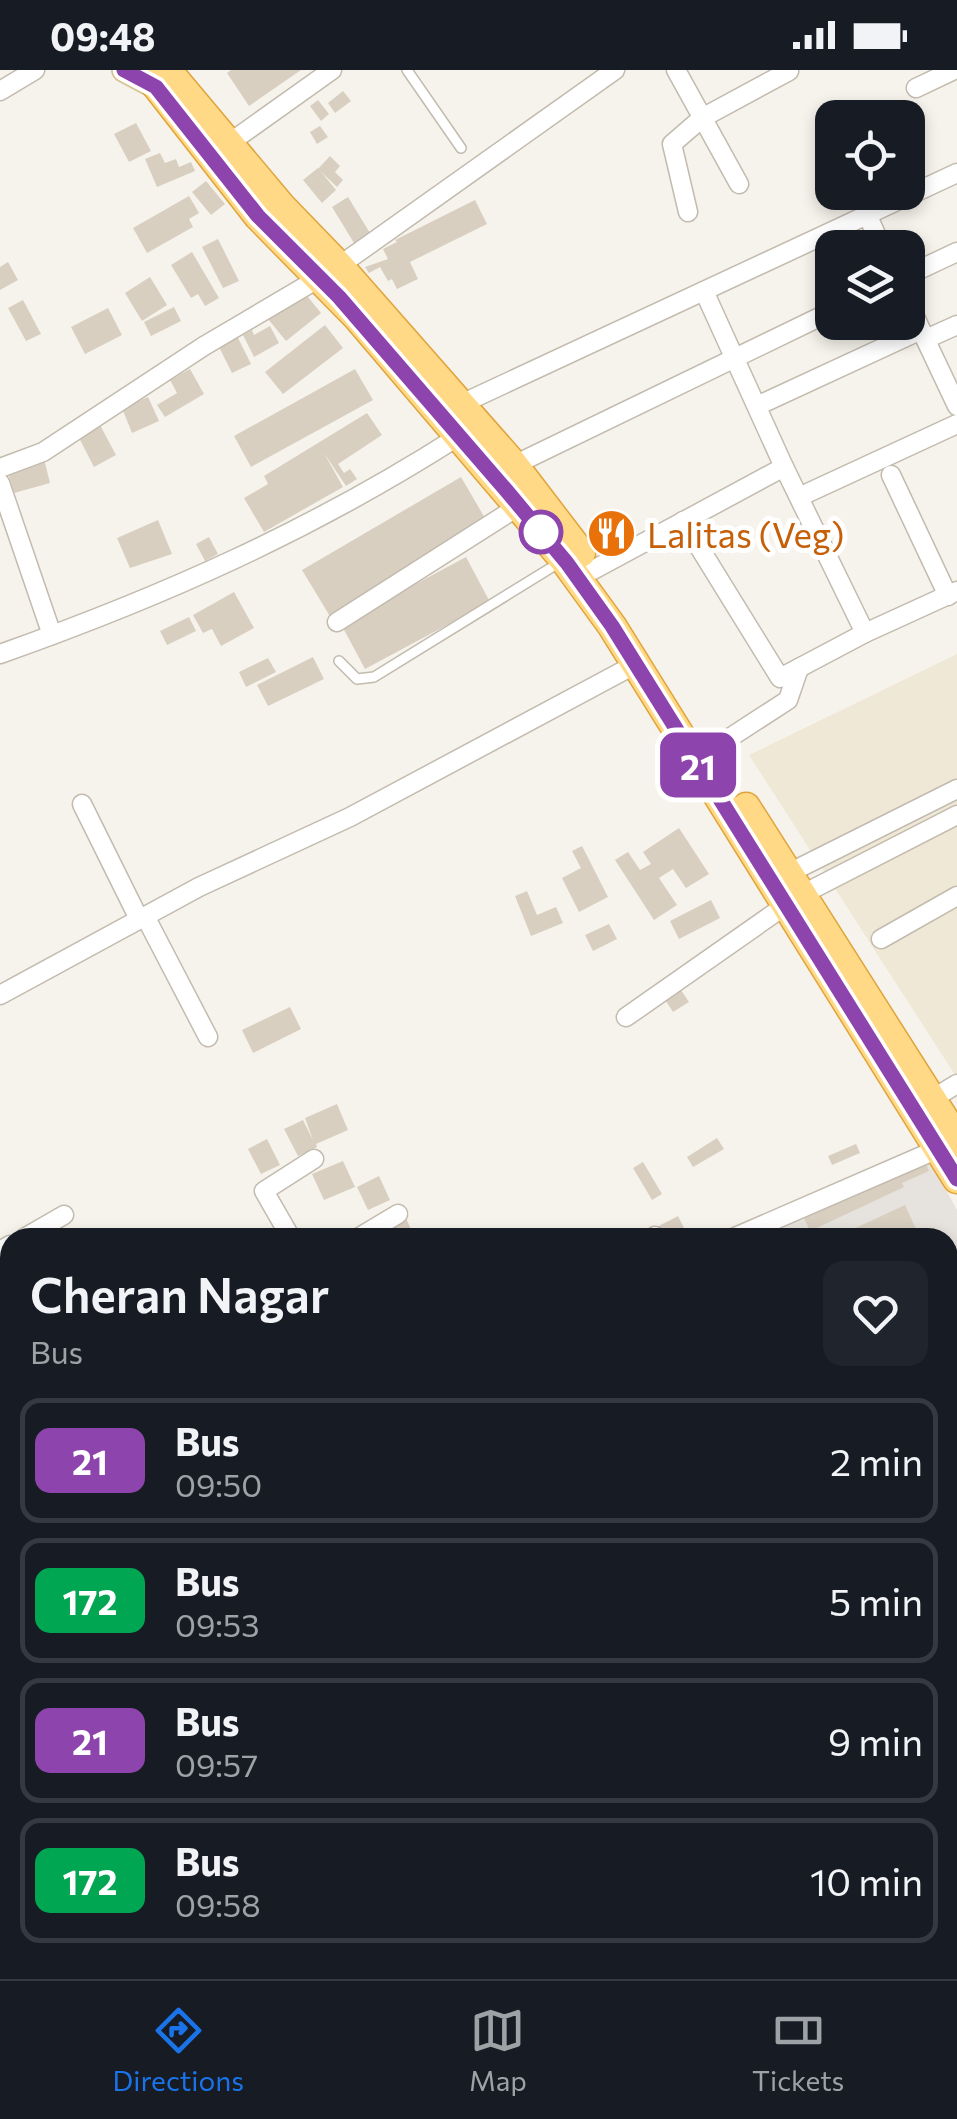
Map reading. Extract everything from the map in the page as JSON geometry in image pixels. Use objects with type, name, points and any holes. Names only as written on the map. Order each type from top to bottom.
[{"type":"highway","points":[[164,76],[281,206],[459,436],[504,471],[519,506],[564,560],[932,1099],[957,1179]]},
{"type":"highway","points":[[164,76],[258,216],[330,272],[459,405],[504,471],[593,570],[711,750],[948,1144]]},
{"type":"main road","points":[[124,70],[164,76]]},
{"type":"street","points":[[0,91],[35,70]]},
{"type":"street","points":[[228,144],[332,70]]},
{"type":"street","points":[[0,468],[44,452],[204,346],[330,272],[615,70]]},
{"type":"street","points":[[676,70],[739,184]]},
{"type":"street","points":[[916,88],[954,70]]},
{"type":"street","points":[[688,212],[672,144],[702,118],[790,71]]},
{"type":"street","points":[[459,405],[957,173]]},
{"type":"street","points":[[867,214],[874,230]]},
{"type":"street","points":[[925,267],[957,252]]},
{"type":"street","points":[[704,291],[865,633]]},
{"type":"street","points":[[504,471],[815,319]]},
{"type":"street","points":[[925,334],[957,325]]},
{"type":"street","points":[[925,336],[957,406]]},
{"type":"street","points":[[757,406],[910,340]]},
{"type":"street","points":[[798,497],[957,424]]},
{"type":"street","points":[[0,654],[155,596],[280,539],[376,489],[459,436]]},
{"type":"street","points":[[593,570],[784,467]]},
{"type":"street","points":[[684,522],[780,678],[952,593],[892,475]]},
{"type":"street","points":[[0,483],[52,636]]},
{"type":"street","points":[[337,622],[519,506]]},
{"type":"street","points":[[0,995],[142,918],[350,817],[636,664]]},
{"type":"street","points":[[711,750],[788,700],[799,668]]},
{"type":"street","points":[[626,1017],[793,891],[957,789]]},
{"type":"street","points":[[82,804],[208,1037]]},
{"type":"street","points":[[793,891],[957,815]]},
{"type":"street","points":[[881,939],[957,896]]},
{"type":"street","points":[[932,1099],[957,1084]]},
{"type":"street","points":[[756,1228],[948,1144]]},
{"type":"street","points":[[285,1228],[264,1190],[314,1159]]},
{"type":"street","points":[[375,1228],[398,1214]]},
{"type":"street","points":[[41,1228],[64,1215]]},
{"type":"lane","points":[[407,70],[461,148]]},
{"type":"lane","points":[[339,661],[357,679],[374,677],[564,560]]},
{"type":"shaded area","points":[[957,654],[957,1078],[749,755]]},
{"type":"shaded area","points":[[929,1159],[957,1210],[957,1228],[762,1228]]},
{"type":"building","points":[[301,70],[249,106],[227,73]]},
{"type":"building","points":[[343,91],[351,101],[335,113],[328,103]]},
{"type":"building","points":[[318,100],[329,114],[321,121],[310,106]]},
{"type":"building","points":[[136,123],[151,151],[129,162],[114,134]]},
{"type":"building","points":[[320,126],[328,137],[317,144],[310,132]]},
{"type":"building","points":[[160,153],[165,163],[176,159],[179,167],[191,162],[195,171],[157,187],[145,159]]},
{"type":"building","points":[[330,156],[340,166],[335,172],[343,180],[337,187],[318,169]]},
{"type":"building","points":[[318,168],[336,190],[322,203],[303,180]]},
{"type":"building","points":[[206,181],[225,204],[211,215],[192,192]]},
{"type":"building","points":[[189,196],[199,213],[189,219],[193,227],[147,253],[133,228]]},
{"type":"building","points":[[348,197],[373,238],[357,248],[332,207]]},
{"type":"building","points":[[475,200],[487,224],[410,262],[418,279],[397,289],[380,267],[369,273],[365,267],[388,259],[383,249],[395,240]]},
{"type":"building","points":[[218,239],[239,281],[223,288],[202,247]]},
{"type":"building","points":[[192,252],[219,298],[205,306],[198,294],[191,298],[171,265]]},
{"type":"building","points":[[8,262],[18,280],[0,290],[0,267]]},
{"type":"building","points":[[150,277],[167,305],[142,321],[125,293]]},
{"type":"building","points":[[303,291],[321,313],[286,341],[268,319]]},
{"type":"building","points":[[23,300],[41,334],[26,341],[8,308]]},
{"type":"building","points":[[174,307],[181,321],[151,336],[144,322]]},
{"type":"building","points":[[108,308],[122,335],[85,354],[71,327]]},
{"type":"building","points":[[325,325],[343,348],[283,394],[265,372]]},
{"type":"building","points":[[270,326],[279,343],[254,357],[243,335],[252,330],[254,335]]},
{"type":"building","points":[[237,336],[251,364],[232,373],[218,345]]},
{"type":"building","points":[[190,369],[204,394],[165,417],[157,405],[177,393],[170,380]]},
{"type":"building","points":[[355,369],[373,400],[251,467],[234,436]]},
{"type":"building","points":[[148,397],[159,421],[132,433],[122,408]]},
{"type":"building","points":[[367,413],[382,435],[338,464],[344,473],[350,469],[357,479],[346,486],[324,453],[343,487],[264,532],[244,498],[268,484],[264,476]]},
{"type":"building","points":[[100,425],[116,455],[94,467],[78,436]]},
{"type":"building","points":[[44,459],[50,483],[14,493],[7,469]]},
{"type":"building","points":[[461,477],[489,525],[331,618],[302,570]]},
{"type":"building","points":[[158,520],[172,554],[130,568],[117,538]]},
{"type":"building","points":[[209,537],[218,554],[205,561],[196,544]]},
{"type":"building","points":[[466,557],[490,602],[365,669],[341,624]]},
{"type":"building","points":[[234,592],[254,628],[221,646],[212,629],[203,633],[193,615]]},
{"type":"building","points":[[189,617],[196,631],[167,645],[160,631]]},
{"type":"building","points":[[313,657],[324,679],[268,706],[257,685]]},
{"type":"building","points":[[268,658],[276,672],[246,687],[239,672]]},
{"type":"building","points":[[679,828],[709,874],[686,888],[673,869],[659,878],[677,905],[654,920],[615,860],[628,852],[640,870],[651,864],[643,852]]},
{"type":"building","points":[[582,846],[608,897],[579,912],[562,878],[581,868],[572,851]]},
{"type":"building","points":[[527,891],[537,915],[556,907],[563,923],[531,936],[515,896]]},
{"type":"building","points":[[711,900],[720,918],[679,939],[670,921]]},
{"type":"building","points":[[609,924],[617,939],[593,951],[585,935]]},
{"type":"building","points":[[677,984],[689,1002],[673,1012],[662,995]]},
{"type":"building","points":[[290,1007],[301,1029],[253,1053],[242,1030]]},
{"type":"building","points":[[337,1104],[348,1130],[298,1156],[284,1129],[303,1120],[313,1140],[305,1118]]},
{"type":"building","points":[[717,1138],[724,1149],[693,1167],[687,1157]]},
{"type":"building","points":[[267,1139],[280,1165],[261,1174],[248,1149]]},
{"type":"building","points":[[856,1144],[860,1153],[832,1165],[828,1156]]},
{"type":"building","points":[[924,1158],[929,1171],[816,1228],[809,1228],[802,1214]]},
{"type":"building","points":[[343,1161],[355,1187],[324,1200],[312,1174]]},
{"type":"building","points":[[643,1162],[662,1194],[652,1200],[633,1168]]},
{"type":"building","points":[[379,1176],[390,1200],[368,1210],[357,1187]]},
{"type":"building","points":[[905,1205],[915,1228],[856,1228]]},
{"type":"building","points":[[405,1216],[410,1228],[386,1228]]},
{"type":"building","points":[[678,1216],[684,1228],[655,1228]]},
{"type":"bus line","name":"21","points":[[124,70],[156,87],[258,216],[357,317],[567,563],[612,626],[957,1179]]},
{"type":"place","name":"Lalitas (Veg)","points":[[612,533]]}]
